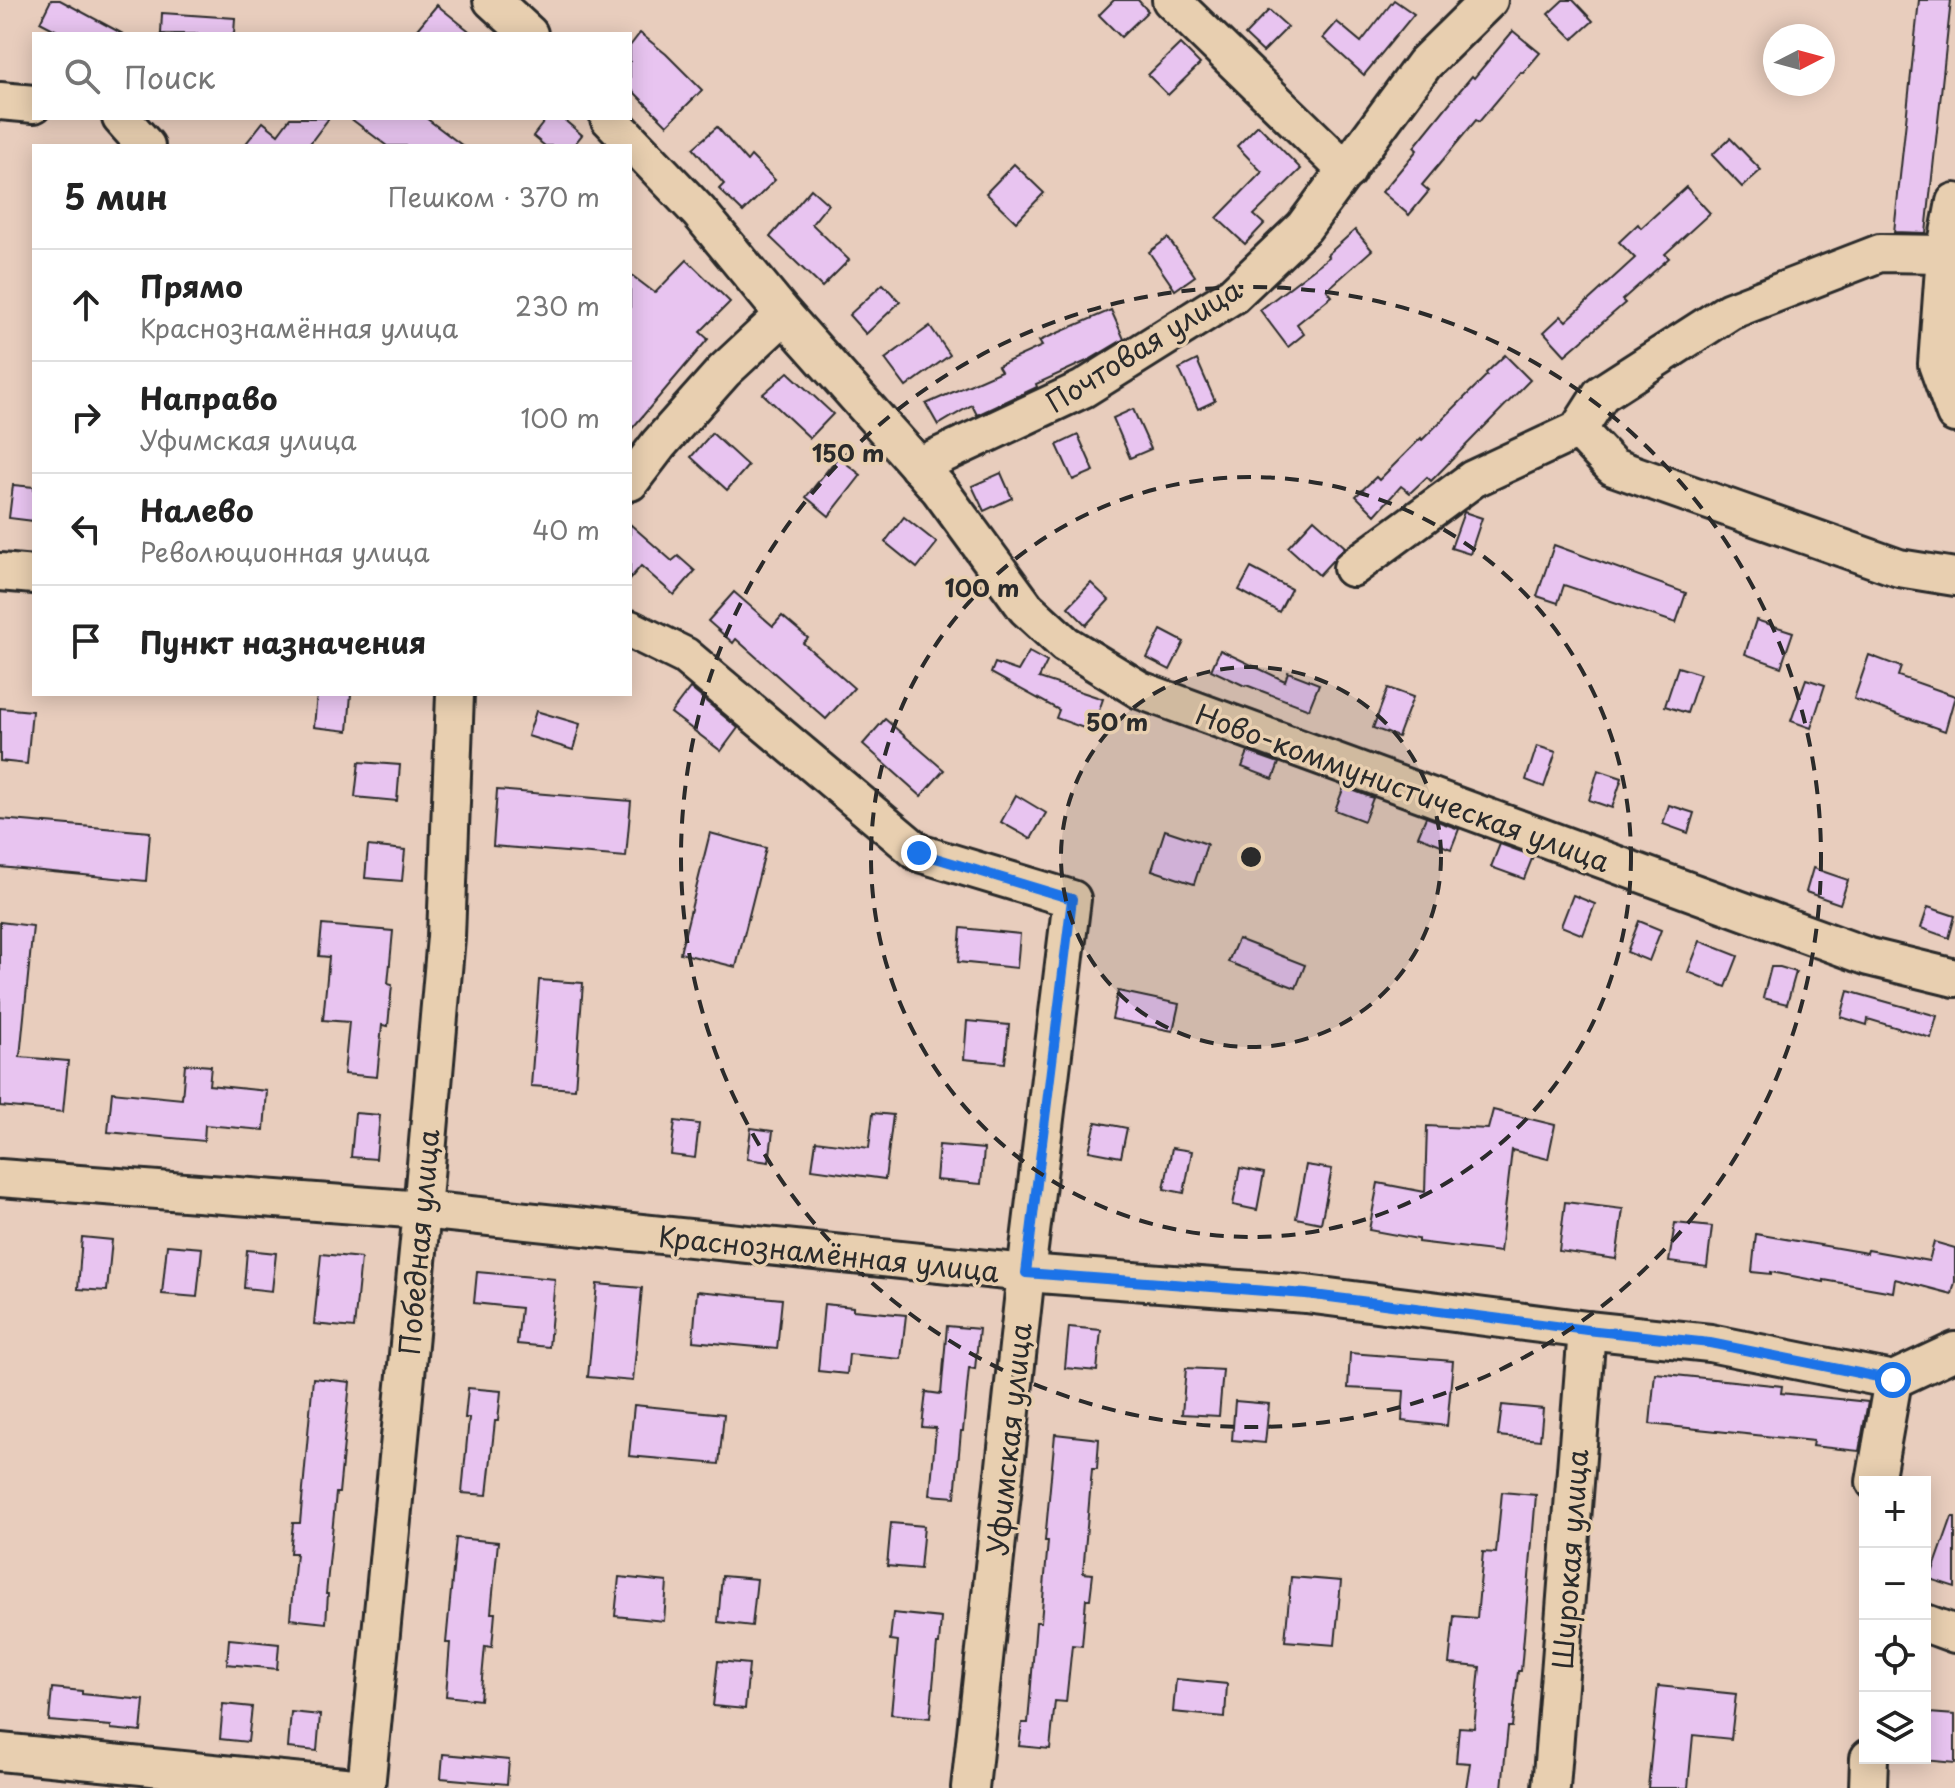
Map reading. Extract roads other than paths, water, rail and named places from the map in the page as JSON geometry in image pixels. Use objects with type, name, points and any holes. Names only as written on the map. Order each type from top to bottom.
[{"type":"street","points":[[492,0],[527,32]]},
{"type":"street","points":[[1171,0],[1347,171]]},
{"type":"street","name":"Почтовая улица","points":[[918,466],[1083,389],[1233,295],[1304,227],[1424,64],[1489,0]]},
{"type":"street","points":[[0,101],[32,104]]},
{"type":"street","points":[[123,120],[144,144]]},
{"type":"street","name":"Ново-коммунистическая улица","points":[[611,120],[699,212],[784,315],[939,489],[1026,608],[1065,644],[1140,690],[1869,957],[1955,978]]},
{"type":"street","points":[[1955,202],[1945,254],[1937,364],[1955,414]]},
{"type":"street","points":[[1352,568],[1473,479],[1578,430],[1601,394],[1730,311],[1880,253],[1945,254]]},
{"type":"street","points":[[632,479],[724,371],[784,315]]},
{"type":"street","points":[[1578,430],[1613,467],[1899,568],[1955,577]]},
{"type":"street","points":[[0,572],[32,575]]},
{"type":"street","name":"Уфимская улица","points":[[632,630],[685,656],[919,853],[1072,899],[1026,1273],[970,1788]]},
{"type":"street","name":"Победная улица","points":[[365,1788],[446,937],[455,696]]},
{"type":"street","name":"Краснознамённая улица","points":[[0,1178],[422,1210],[1026,1273],[1306,1294],[1710,1343],[1893,1380]]},
{"type":"street","name":"Широкая улица","points":[[1551,1788],[1587,1330]]},
{"type":"street","points":[[1876,1476],[1893,1380],[1955,1351]]},
{"type":"street","points":[[1931,1625],[1955,1634]]},
{"type":"street","points":[[0,1752],[365,1788]]},
{"type":"street","points":[[1868,1788],[1869,1764]]}]
